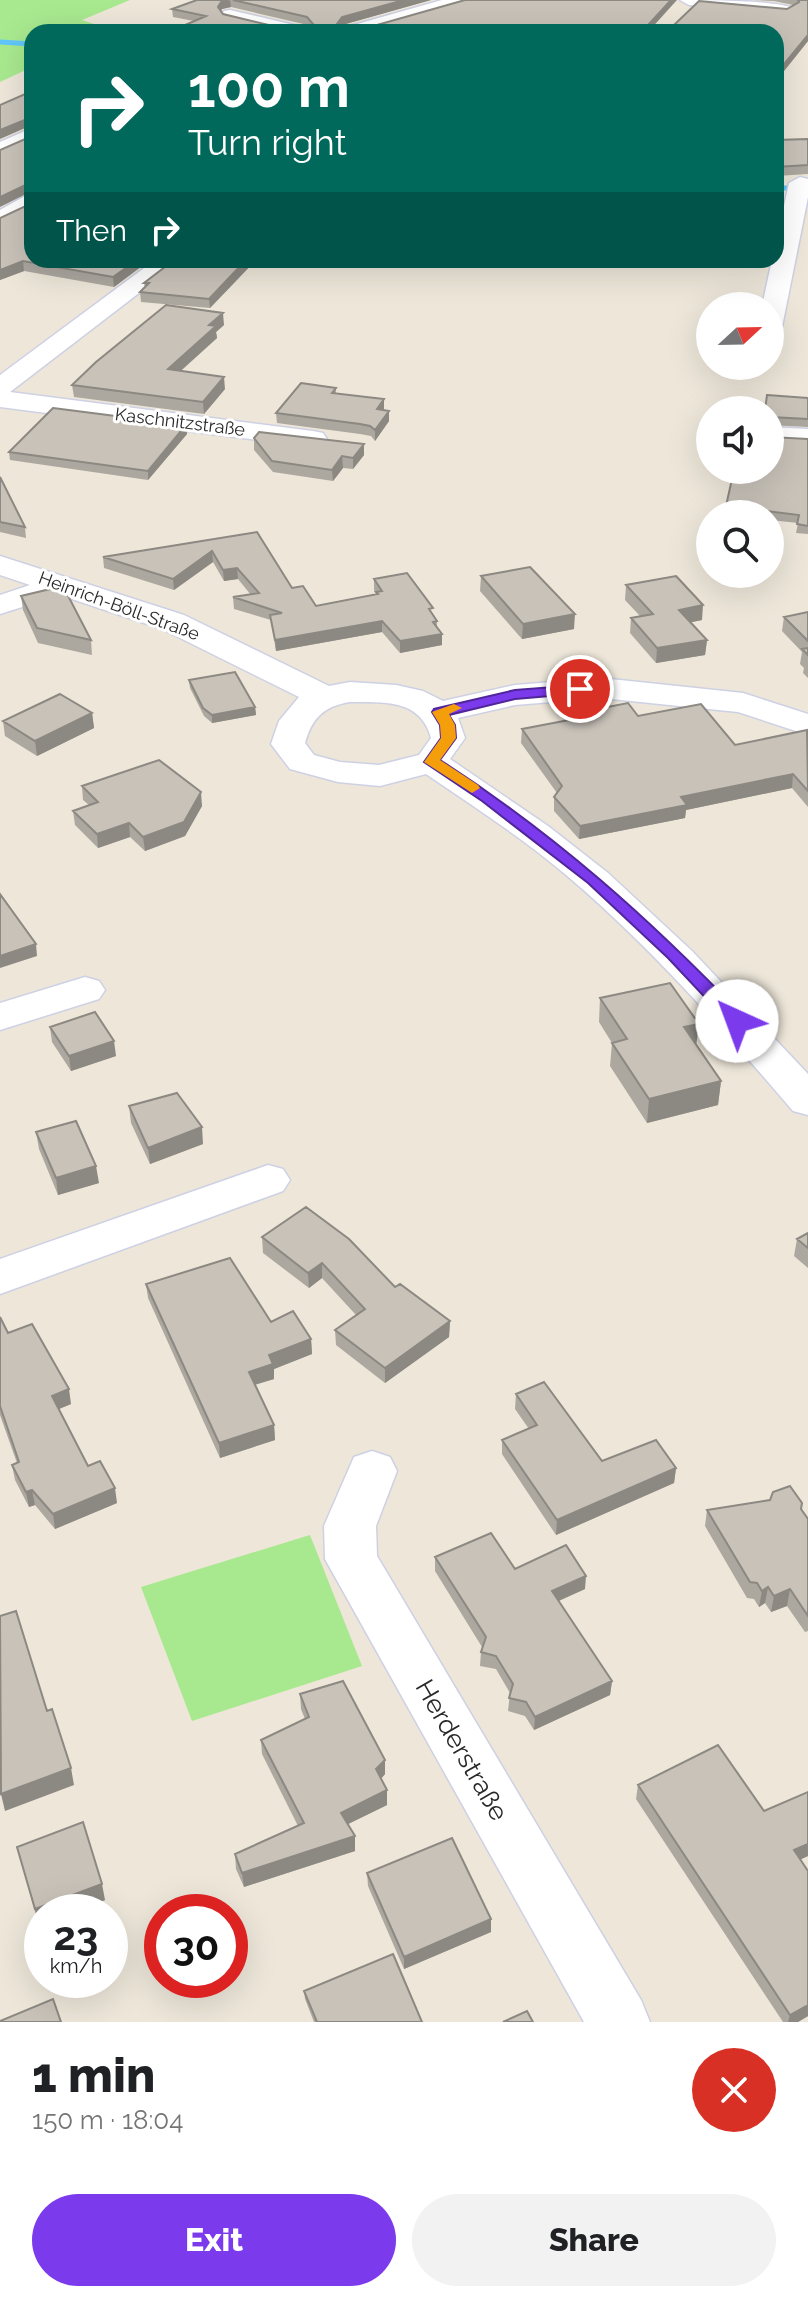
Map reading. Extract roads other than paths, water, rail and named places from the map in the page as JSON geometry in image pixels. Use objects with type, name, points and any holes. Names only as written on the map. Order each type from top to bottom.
[{"type":"street","points":[[377,24],[461,0]]},
{"type":"street","points":[[674,19],[692,0],[786,9]]},
{"type":"street","points":[[230,15],[268,24]]},
{"type":"street","points":[[0,150],[24,138]]},
{"type":"street","points":[[784,246],[795,183]]},
{"type":"street","points":[[0,223],[24,205]]},
{"type":"street","points":[[0,223],[24,224]]},
{"type":"street","points":[[0,387],[159,268]]},
{"type":"street","points":[[776,292],[780,268]]},
{"type":"street","name":"Kaschnitzstraße","points":[[0,399],[344,443]]},
{"type":"street","points":[[784,436],[808,437]]},
{"type":"street","name":"Heinrich-Böll-Straße","points":[[0,565],[186,628],[322,696]]},
{"type":"street","points":[[0,605],[63,584]]},
{"type":"street","points":[[440,712],[515,695],[601,688],[743,703],[808,725]]},
{"type":"street","points":[[385,692],[417,699],[440,712],[447,725],[448,738],[431,762],[380,776],[338,772],[302,762],[288,744],[292,726],[305,708],[322,696],[385,692]]},
{"type":"street","points":[[431,762],[487,797],[594,880],[674,954],[808,1101]]},
{"type":"street","points":[[0,1017],[85,990]]},
{"type":"street","points":[[0,1277],[268,1180]]},
{"type":"street","name":"Herderstraße","points":[[372,1471],[350,1526],[351,1559],[619,2022]]},
{"type":"waterway","points":[[0,42],[24,44]]},
{"type":"waterway","points":[[784,188],[789,188]]}]
